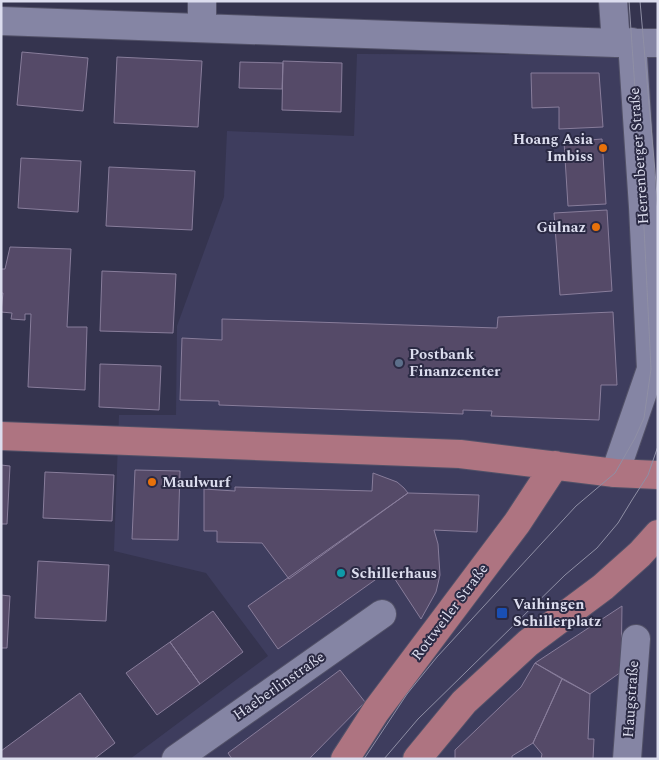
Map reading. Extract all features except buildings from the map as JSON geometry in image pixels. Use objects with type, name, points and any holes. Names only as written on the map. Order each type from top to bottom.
[{"type":"main road","points":[[1,436],[460,454],[615,473],[658,475]]},
{"type":"main road","name":"Rottweiler Straße","points":[[345,759],[376,711],[517,522],[555,465]]},
{"type":"main road","points":[[417,759],[471,695],[528,643],[603,587],[640,554],[658,534]]},
{"type":"street","points":[[202,1],[202,28]]},
{"type":"street","name":"Herrenberger Straße","points":[[613,1],[635,43],[651,369],[633,416],[615,473]]},
{"type":"street","points":[[1,21],[635,43]]},
{"type":"street","name":"Haeberlinstraße","points":[[176,759],[382,614]]},
{"type":"street","name":"Haugstraße","points":[[627,759],[636,639]]},
{"type":"shaded area","points":[[357,54],[658,55],[658,759],[130,759],[268,656],[206,573],[114,551],[119,415],[176,415],[177,326],[224,197],[227,131],[354,136]]},
{"type":"tram line","points":[[364,759],[407,694],[437,657],[576,506],[615,473],[644,418],[651,369],[643,207],[629,1]]},
{"type":"tram line","points":[[640,1],[658,206]]},
{"type":"tram line","points":[[384,759],[418,719],[565,575],[597,548],[618,523],[648,475],[658,446]]},
{"type":"place","name":"Hoang Asia Imbiss","points":[[603,148]]},
{"type":"place","name":"Gülnaz","points":[[596,227]]},
{"type":"place","name":"Postbank Finanzcenter","points":[[399,363]]},
{"type":"place","name":"Maulwurf","points":[[152,482]]},
{"type":"place","name":"Schillerhaus","points":[[341,573]]},
{"type":"place","name":"Vaihingen Schillerplatz","points":[[502,613]]}]
